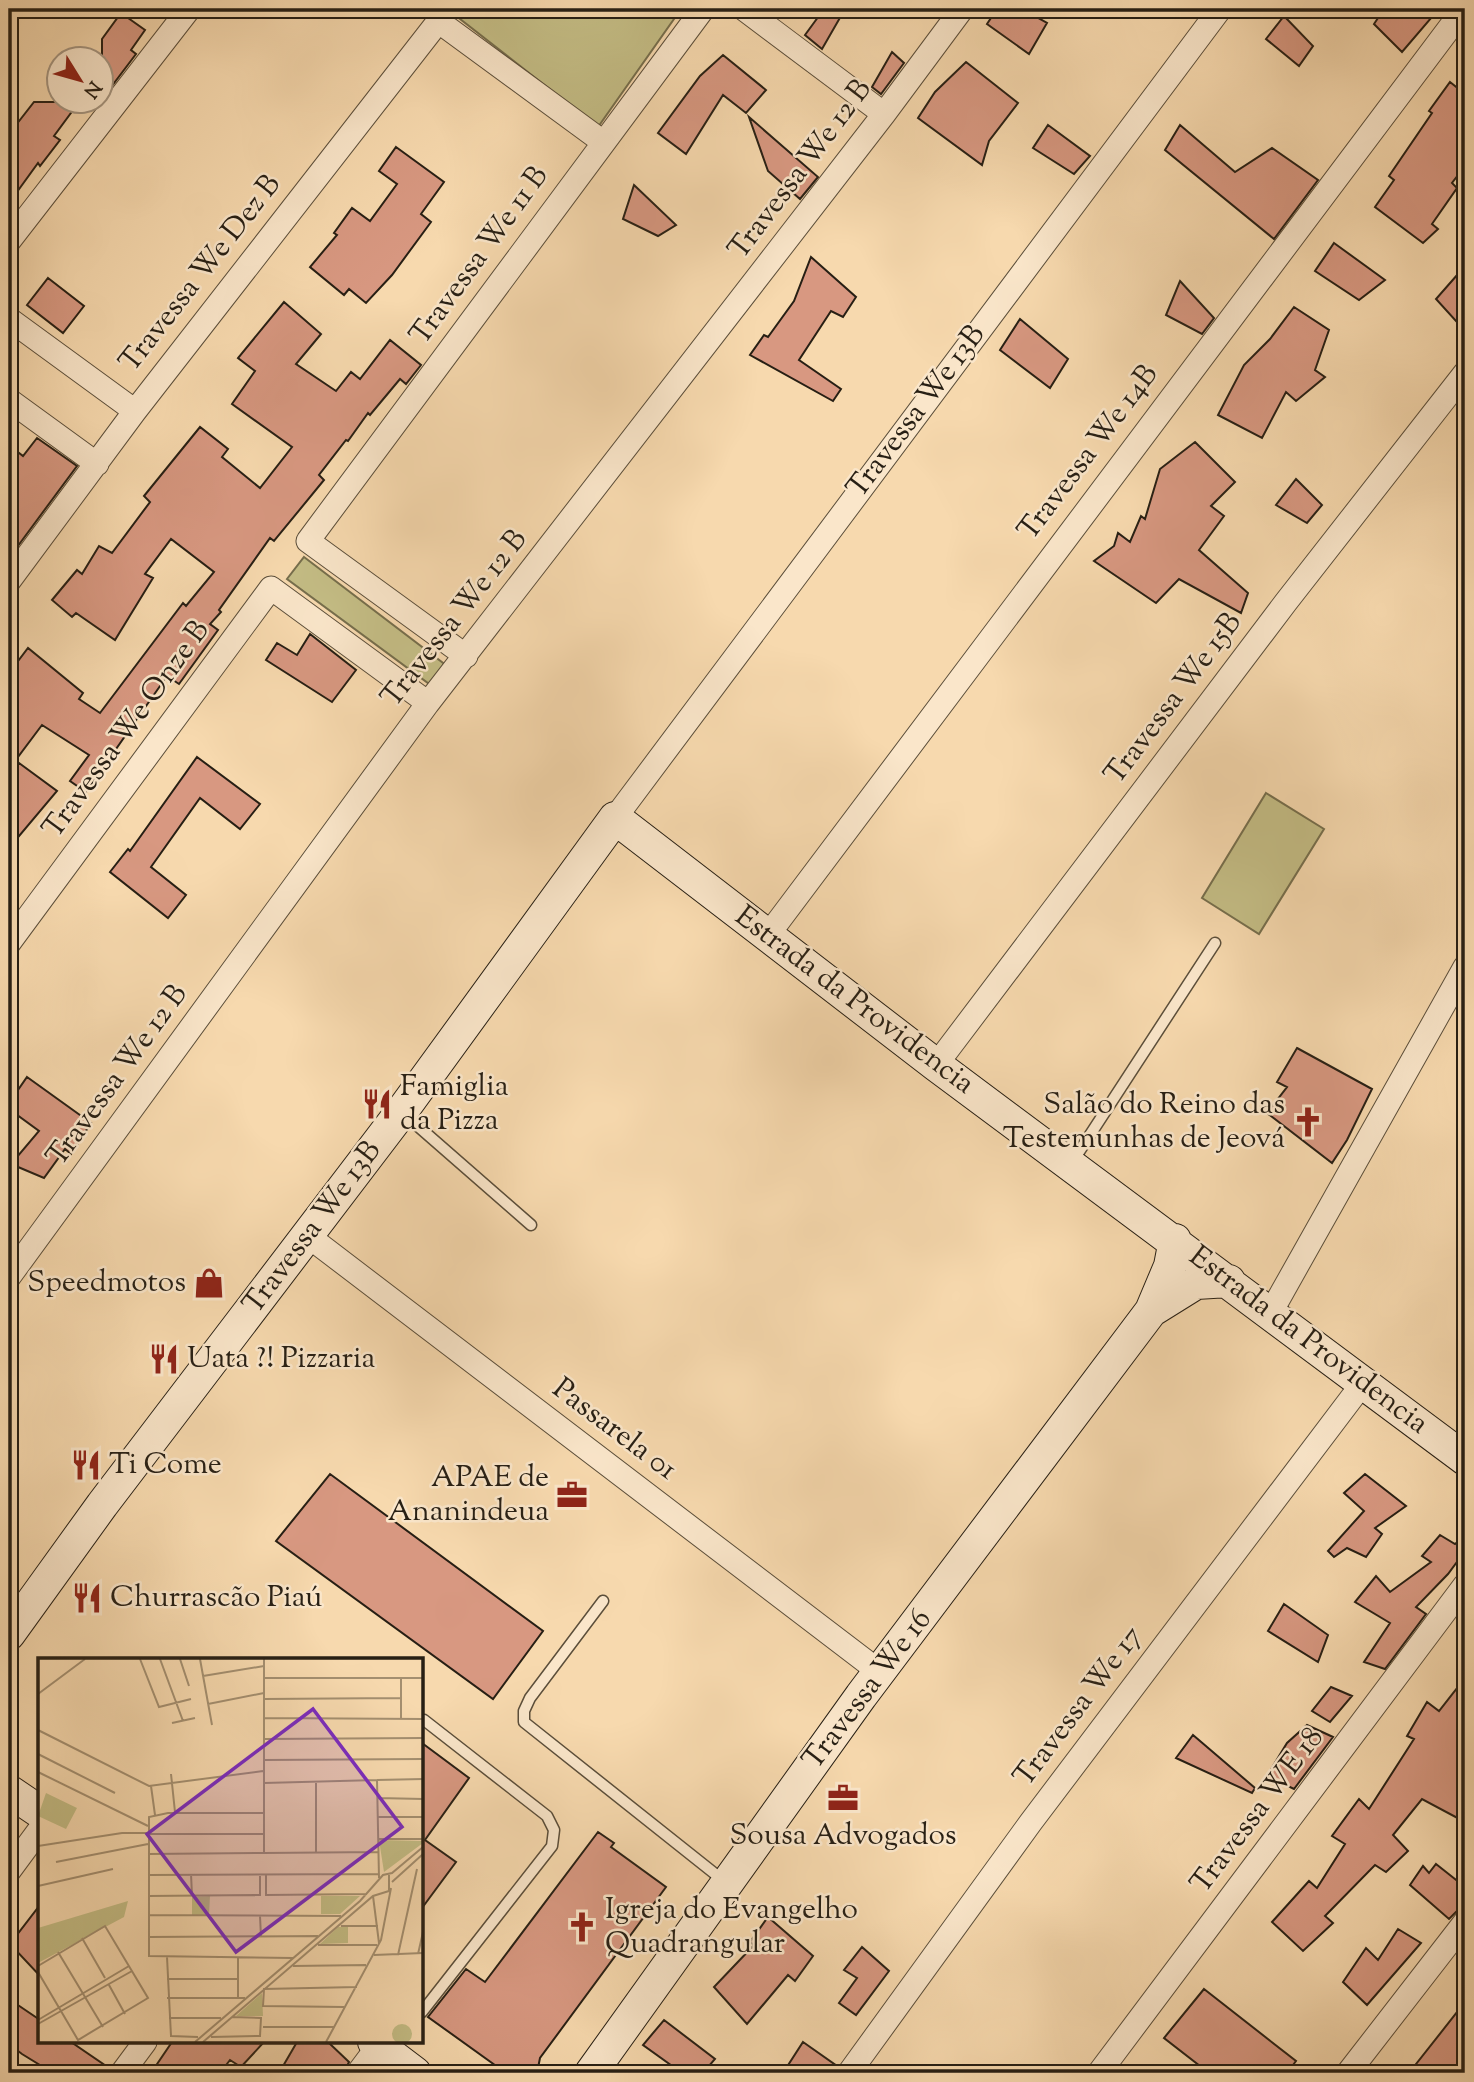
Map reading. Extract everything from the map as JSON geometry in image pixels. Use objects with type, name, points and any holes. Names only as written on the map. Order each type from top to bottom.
[{"type":"main road","name":"Estrada da Providencia","points":[[615,817],[936,1065],[1175,1240],[1465,1459]]},
{"type":"main road","name":"Travessa We 13B","points":[[9,1634],[102,1505],[402,1111],[615,817]]},
{"type":"main road","points":[[1151,1311],[1170,1266],[1175,1240]]},
{"type":"main road","points":[[1151,1311],[1196,1283],[1229,1281]]},
{"type":"main road","name":"Travessa We 16","points":[[591,2073],[729,1885],[744,1858],[1151,1311]]},
{"type":"main road","points":[[9,1791],[38,1811]]},
{"type":"main road","points":[[385,2045],[415,2073]]},
{"type":"street","points":[[9,242],[188,9]]},
{"type":"street","name":"Travessa We 11 B","points":[[466,656],[308,541],[703,9]]},
{"type":"street","points":[[744,9],[884,114]]},
{"type":"street","name":"Travessa We 12 B","points":[[9,1276],[428,703],[884,114],[962,9]]},
{"type":"street","name":"Travessa We 13B","points":[[615,817],[1220,9]]},
{"type":"street","name":"Travessa We 14B","points":[[768,935],[1463,10]]},
{"type":"street","points":[[443,15],[603,142]]},
{"type":"street","name":"Travessa We Dez B","points":[[9,581],[135,411],[443,15]]},
{"type":"street","points":[[9,319],[135,411]]},
{"type":"street","name":"Travessa We 15B","points":[[936,1065],[1286,602],[1465,373]]},
{"type":"street","points":[[9,400],[97,464]]},
{"type":"street","name":"Travessa We Onze B","points":[[9,943],[271,588],[428,703]]},
{"type":"street","points":[[1271,1312],[1465,967]]},
{"type":"street","name":"Passarela 01","points":[[308,1236],[881,1673]]},
{"type":"street","name":"Travessa We 17","points":[[849,2073],[1031,1822],[1363,1383]]},
{"type":"street","name":"Travessa WE 18","points":[[1099,2073],[1465,1585]]},
{"type":"street","points":[[9,1871],[38,1832]]},
{"type":"street","points":[[1348,2073],[1465,1922]]},
{"type":"street","points":[[122,2073],[144,2044]]},
{"type":"street","points":[[358,2073],[385,2045]]},
{"type":"lane","points":[[1072,1164],[1215,943]]},
{"type":"lane","points":[[402,1111],[531,1225]]},
{"type":"lane","points":[[603,1601],[530,1698],[524,1711],[524,1722],[729,1885]]},
{"type":"lane","points":[[424,1720],[547,1816],[554,1830],[552,1846],[424,2009]]},
{"type":"shaded area","points":[[460,9],[681,9],[598,127],[455,15]]},
{"type":"shaded area","points":[[304,557],[447,666],[432,686],[287,579]]},
{"type":"shaded area","points":[[1266,793],[1324,829],[1259,934],[1202,898]]},
{"type":"building","points":[[824,9],[845,9],[822,49],[805,35]]},
{"type":"building","points":[[997,9],[1022,9],[1047,23],[1029,54],[987,24]]},
{"type":"building","points":[[1384,9],[1421,9],[1432,17],[1402,52],[1374,24]]},
{"type":"building","points":[[121,13],[145,30],[131,50],[136,54],[116,80],[116,46],[102,46],[102,39]]},
{"type":"building","points":[[1284,16],[1313,46],[1299,66],[1266,39]]},
{"type":"building","points":[[892,52],[904,63],[881,94],[872,87]]},
{"type":"building","points":[[723,55],[766,90],[746,113],[723,95],[686,154],[658,133],[700,76]]},
{"type":"building","points":[[966,62],[1018,103],[989,141],[982,165],[918,118],[935,92]]},
{"type":"building","points":[[1450,82],[1465,94],[1465,166],[1452,183],[1457,188],[1432,224],[1438,229],[1423,243],[1375,207],[1394,180],[1389,176]]},
{"type":"building","points":[[34,102],[46,102],[46,116],[69,116],[54,136],[60,140],[40,166],[38,163],[9,203],[9,158],[17,147],[9,141],[9,134]]},
{"type":"building","points":[[749,117],[818,177],[800,199],[768,171]]},
{"type":"building","points":[[1048,125],[1090,156],[1074,174],[1033,148]]},
{"type":"building","points":[[1180,125],[1235,172],[1272,148],[1318,180],[1274,239],[1165,150]]},
{"type":"building","points":[[396,147],[444,182],[421,214],[431,222],[392,275],[366,303],[349,289],[344,295],[310,267],[337,235],[334,233],[352,208],[370,221],[397,184],[379,171]]},
{"type":"building","points":[[634,185],[676,225],[658,236],[623,219]]},
{"type":"building","points":[[1334,243],[1385,280],[1359,300],[1315,271]]},
{"type":"building","points":[[811,257],[856,297],[843,317],[831,311],[799,360],[841,389],[833,401],[750,355],[764,335],[768,337],[794,301]]},
{"type":"building","points":[[1465,266],[1465,331],[1436,299]]},
{"type":"building","points":[[48,278],[84,306],[63,333],[27,305]]},
{"type":"building","points":[[1180,281],[1214,318],[1202,334],[1166,315]]},
{"type":"building","points":[[284,302],[321,334],[296,364],[336,391],[351,372],[360,379],[390,340],[421,365],[406,384],[400,379],[370,415],[368,413],[348,441],[346,440],[319,475],[324,480],[274,541],[270,538],[219,610],[221,612],[210,624],[218,630],[179,684],[167,676],[86,792],[70,781],[89,755],[42,725],[9,769],[9,673],[28,648],[83,693],[79,699],[100,713],[183,603],[186,606],[214,572],[171,539],[145,574],[153,578],[115,640],[76,613],[72,617],[52,600],[77,570],[82,574],[99,546],[112,553],[150,502],[144,496],[200,427],[228,449],[222,457],[260,488],[292,447],[232,404],[255,371],[238,358]]},
{"type":"building","points":[[1294,307],[1329,330],[1315,370],[1325,377],[1296,401],[1286,392],[1262,438],[1218,415],[1244,365],[1270,339]]},
{"type":"building","points":[[1020,319],[1068,359],[1050,388],[1000,350]]},
{"type":"building","points":[[37,438],[77,466],[9,558],[9,445],[23,456]]},
{"type":"building","points":[[1195,442],[1235,482],[1211,506],[1224,516],[1199,550],[1248,593],[1241,613],[1179,579],[1156,603],[1094,561],[1114,546],[1118,533],[1130,542],[1141,516],[1145,519],[1160,469]]},
{"type":"building","points":[[1296,479],[1322,505],[1307,523],[1276,505]]},
{"type":"building","points":[[310,634],[356,670],[332,702],[266,660],[277,643],[297,655]]},
{"type":"building","points":[[197,757],[260,804],[240,829],[200,798],[151,867],[186,895],[168,918],[110,872],[128,849],[130,851]]},
{"type":"building","points":[[19,763],[57,791],[9,848],[9,778]]},
{"type":"building","points":[[1297,1048],[1372,1089],[1347,1140],[1332,1163],[1267,1113],[1287,1087],[1277,1082]]},
{"type":"building","points":[[27,1077],[91,1123],[71,1154],[65,1149],[44,1178],[11,1164],[39,1131],[9,1109],[9,1103]]},
{"type":"building","points":[[330,1474],[543,1631],[493,1699],[276,1541]]},
{"type":"building","points":[[1365,1474],[1406,1506],[1375,1528],[1382,1534],[1366,1557],[1347,1548],[1334,1557],[1328,1551],[1364,1511],[1344,1493]]},
{"type":"building","points":[[1440,1535],[1455,1544],[1465,1536],[1465,1551],[1448,1574],[1416,1607],[1426,1614],[1385,1669],[1364,1662],[1390,1623],[1355,1602],[1376,1576],[1390,1592],[1431,1562],[1422,1556]]},
{"type":"building","points":[[1284,1604],[1328,1635],[1318,1662],[1268,1631]]},
{"type":"building","points":[[1465,1678],[1465,1822],[1422,1799],[1393,1835],[1408,1851],[1386,1872],[1375,1865],[1325,1916],[1333,1923],[1303,1951],[1272,1922],[1309,1881],[1317,1888],[1345,1844],[1332,1836],[1359,1799],[1369,1809],[1414,1739],[1407,1736],[1427,1702],[1439,1711]]},
{"type":"building","points":[[1331,1687],[1352,1696],[1330,1722],[1312,1711]]},
{"type":"building","points":[[1307,1725],[1333,1737],[1294,1789],[1267,1776],[1287,1743]]},
{"type":"building","points":[[1193,1735],[1255,1788],[1252,1793],[1176,1758]]},
{"type":"building","points":[[424,1744],[469,1778],[425,1840],[456,1862],[424,1905]]},
{"type":"building","name":"Igreja do Evangelho Quadrangular","points":[[598,1832],[614,1843],[611,1847],[666,1887],[540,2058],[537,2073],[506,2073],[428,2017],[466,1969],[485,1982]]},
{"type":"building","points":[[1436,1864],[1465,1887],[1465,1908],[1459,1909],[1449,1919],[1410,1885],[1423,1866],[1429,1873]]},
{"type":"building","points":[[38,1908],[38,1974],[10,1944]]},
{"type":"building","points":[[768,1917],[813,1956],[795,1981],[788,1975],[747,2024],[714,1987],[754,1945],[750,1942]]},
{"type":"building","points":[[1398,1929],[1421,1943],[1367,2005],[1343,1982],[1366,1948],[1378,1960]]},
{"type":"building","points":[[862,1947],[889,1971],[856,2015],[839,2003],[857,1978],[844,1970]]},
{"type":"building","points":[[1204,1989],[1296,2061],[1287,2073],[1209,2073],[1164,2038]]},
{"type":"building","points":[[9,1999],[38,2019],[38,2044],[74,2044],[109,2068],[108,2073],[53,2073],[9,2044]]},
{"type":"building","points":[[1465,2002],[1465,2055],[1453,2073],[1409,2073]]},
{"type":"building","points":[[664,2020],[715,2059],[703,2073],[682,2073],[643,2045]]},
{"type":"building","points":[[803,2042],[837,2066],[835,2073],[783,2073]]},
{"type":"building","points":[[171,2044],[262,2044],[241,2067],[230,2060],[220,2073],[151,2073]]},
{"type":"building","points":[[296,2044],[330,2044],[349,2062],[344,2073],[279,2073]]},
{"type":"place","name":"Famiglia da Pizza","points":[[377,1104]]},
{"type":"place","name":"Salão do Reino das Testemunhas de Jeová","points":[[1308,1122]]},
{"type":"place","name":"Speedmotos","points":[[209,1283]]},
{"type":"place","name":"Uata ?! Pizzaria","points":[[164,1359]]},
{"type":"place","name":"Ti Come","points":[[86,1465]]},
{"type":"place","name":"APAE de Ananindeua","points":[[572,1495]]},
{"type":"place","name":"Churrascão Piaú","points":[[87,1598]]},
{"type":"place","name":"Sousa Advogados","points":[[843,1798]]},
{"type":"place","name":"Igreja do Evangelho Quadrangular","points":[[582,1927]]}]
